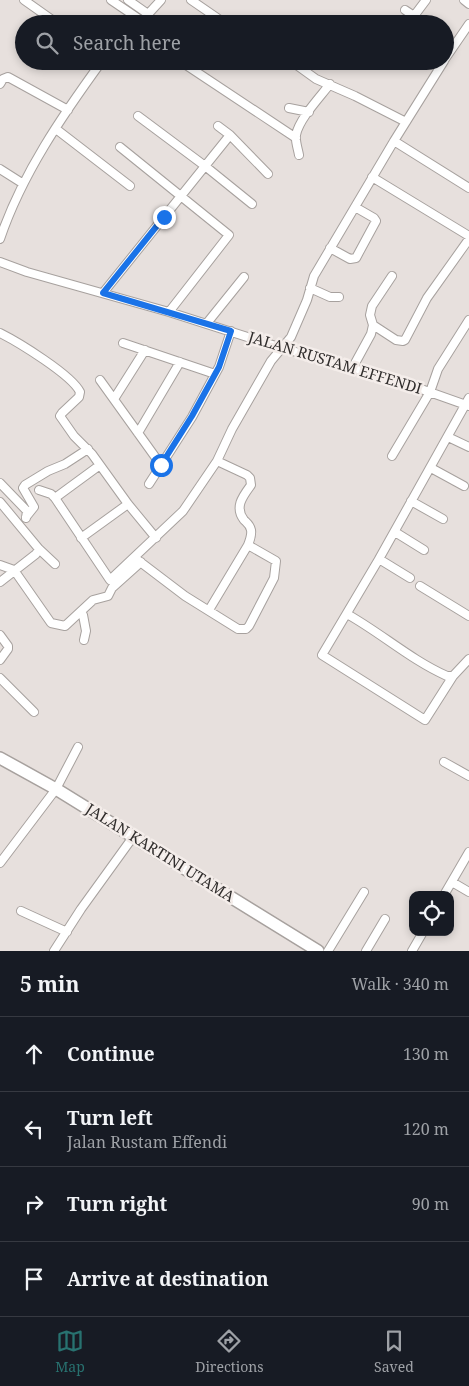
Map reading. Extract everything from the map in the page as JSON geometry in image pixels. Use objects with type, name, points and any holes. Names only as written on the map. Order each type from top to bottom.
[{"type":"street","points":[[24,0],[45,15]]},
{"type":"street","points":[[111,0],[130,15]]},
{"type":"street","points":[[128,0],[148,14],[161,0]]},
{"type":"street","points":[[192,0],[213,15]]},
{"type":"street","points":[[415,15],[426,0]]},
{"type":"street","points":[[420,15],[430,0]]},
{"type":"street","points":[[464,0],[469,4]]},
{"type":"street","points":[[405,10],[412,15]]},
{"type":"street","points":[[454,46],[469,24]]},
{"type":"street","points":[[0,239],[22,183],[56,128],[96,70]]},
{"type":"street","points":[[195,70],[298,131]]},
{"type":"street","points":[[302,70],[406,122]]},
{"type":"street","points":[[0,565],[14,570],[51,623],[65,626],[93,600],[108,596],[112,588],[156,538],[183,511],[217,461],[232,429],[271,361],[291,337],[314,276],[354,207],[439,70]]},
{"type":"street","points":[[0,84],[3,79],[8,77],[68,110]]},
{"type":"street","points":[[299,155],[298,131],[309,112],[330,84]]},
{"type":"street","points":[[289,108],[309,112]]},
{"type":"street","points":[[138,116],[252,204]]},
{"type":"street","points":[[218,126],[230,135],[268,174]]},
{"type":"street","points":[[56,128],[130,186]]},
{"type":"street","points":[[103,293],[230,135]]},
{"type":"street","points":[[394,141],[469,188]]},
{"type":"street","points":[[120,147],[229,235],[169,312]]},
{"type":"street","points":[[0,169],[22,183]]},
{"type":"street","points":[[373,325],[396,340],[405,340],[427,298],[469,237],[374,174]]},
{"type":"street","points":[[330,248],[350,259],[356,258],[376,221],[354,207]]},
{"type":"street","name":"JALAN RUSTAM EFFENDI","points":[[0,262],[27,272],[207,323],[282,348],[353,367],[468,403]]},
{"type":"street","points":[[353,367],[371,334],[373,325],[370,315],[372,306],[392,276]]},
{"type":"street","points":[[207,323],[244,277]]},
{"type":"street","points":[[310,288],[330,297],[339,297]]},
{"type":"street","points":[[392,456],[430,392],[438,369],[469,320]]},
{"type":"street","points":[[150,484],[192,416],[219,367],[231,331]]},
{"type":"street","points":[[0,333],[43,359],[76,385],[80,396],[60,416],[74,436],[88,449],[128,504],[156,538]]},
{"type":"street","points":[[123,343],[215,374]]},
{"type":"street","points":[[114,400],[145,350]]},
{"type":"street","points":[[138,433],[180,362]]},
{"type":"street","points":[[100,380],[161,465]]},
{"type":"street","points":[[468,403],[322,655],[425,720],[453,676],[469,659]]},
{"type":"street","points":[[448,437],[469,448]]},
{"type":"street","points":[[19,524],[34,507],[23,488],[25,485],[48,471],[65,464],[88,449]]},
{"type":"street","points":[[209,610],[248,546],[251,531],[250,526],[241,515],[239,505],[251,484],[250,478],[217,461]]},
{"type":"street","points":[[55,498],[100,465]]},
{"type":"street","points":[[431,468],[464,486]]},
{"type":"street","points":[[0,483],[27,511],[26,517]]},
{"type":"street","points":[[39,490],[51,494],[55,498],[80,538],[110,580],[138,560]]},
{"type":"street","points":[[412,501],[443,519]]},
{"type":"street","points":[[0,502],[39,549],[55,564]]},
{"type":"street","points":[[80,538],[128,504]]},
{"type":"street","points":[[394,532],[424,550]]},
{"type":"street","points":[[138,560],[185,596],[238,629],[246,629],[250,626],[274,578],[277,564],[275,560],[248,546]]},
{"type":"street","points":[[0,582],[36,554],[39,549]]},
{"type":"street","points":[[379,559],[410,578]]},
{"type":"street","points":[[420,586],[469,616]]},
{"type":"street","points":[[80,613],[83,615],[85,623],[84,640]]},
{"type":"street","points":[[347,614],[367,625],[415,658],[441,673],[453,676]]},
{"type":"street","points":[[0,635],[8,646],[0,660]]},
{"type":"street","points":[[0,678],[34,712]]},
{"type":"street","points":[[0,863],[56,788],[78,747]]},
{"type":"street","name":"JALAN KARTINI UTAMA","points":[[0,758],[56,788],[318,951]]},
{"type":"street","points":[[444,762],[469,776]]},
{"type":"street","points":[[54,951],[133,837]]},
{"type":"street","points":[[446,891],[469,853]]},
{"type":"street","points":[[452,882],[469,892]]},
{"type":"street","points":[[328,951],[364,892]]},
{"type":"street","points":[[21,911],[66,932]]},
{"type":"street","points":[[366,951],[384,919]]},
{"type":"street","points":[[412,951],[421,936]]},
{"type":"route","points":[[161,465],[192,416],[219,367],[231,331],[103,293],[164,217]]}]
